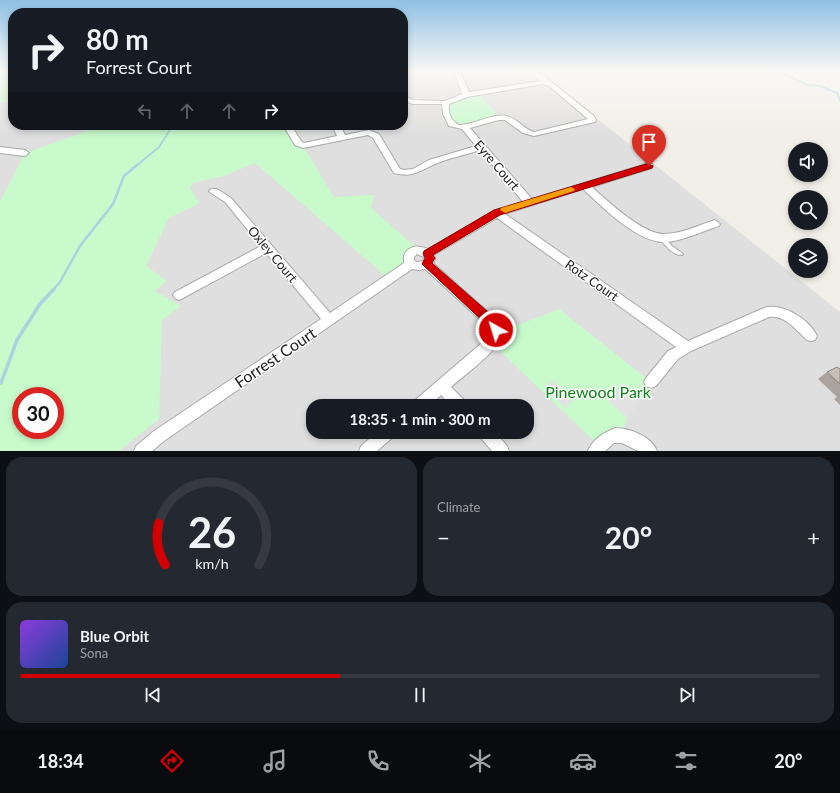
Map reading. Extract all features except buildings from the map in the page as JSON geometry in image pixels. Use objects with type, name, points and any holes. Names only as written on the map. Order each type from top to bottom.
[{"type":"street","points":[[408,102],[440,101],[446,103],[466,95],[487,92]]},
{"type":"street","points":[[446,103],[444,106],[448,120],[457,126],[465,128],[504,117],[512,120],[525,132],[534,134],[592,120],[590,116],[560,92]]},
{"type":"street","name":"Eyre Court","points":[[465,128],[530,203]]},
{"type":"street","points":[[290,130],[298,143],[303,146],[369,132],[373,134],[397,171],[404,173],[414,171],[432,162],[482,147]]},
{"type":"street","points":[[338,130],[342,138]]},
{"type":"street","points":[[0,150],[25,153]]},
{"type":"street","points":[[427,399],[494,340],[496,330],[492,323],[427,259],[419,250],[412,252],[408,258],[411,264],[418,267],[427,259],[497,213],[649,166]]},
{"type":"street","points":[[584,185],[618,215],[652,236],[662,238],[715,224]]},
{"type":"street","name":"Oxley Court","points":[[214,191],[228,200],[329,320]]},
{"type":"street","name":"Rotz Court","points":[[497,213],[687,347]]},
{"type":"street","points":[[179,295],[268,247]]},
{"type":"street","name":"Forrest Court","points":[[141,451],[159,436],[411,264]]},
{"type":"street","points":[[651,382],[673,355],[687,347],[773,311],[791,318],[811,336]]},
{"type":"street","points":[[442,386],[454,399]]},
{"type":"street","points":[[595,451],[603,442],[614,435],[628,437],[650,451]]},
{"type":"street","points":[[366,451],[380,439]]},
{"type":"street","points":[[491,439],[502,451]]},
{"type":"lane","points":[[662,238],[670,247],[680,254]]},
{"type":"shaded area","points":[[408,92],[563,92],[788,271],[788,278],[797,278],[840,312],[840,451],[0,451],[0,102],[8,102],[8,130],[408,130]]},
{"type":"shaded area","points":[[552,380],[574,399],[566,408],[544,388]]},
{"type":"shaded area","points":[[623,383],[642,398],[627,418],[607,400]]},
{"type":"green space","points":[[0,92],[8,92],[8,102],[0,102]]},
{"type":"green space","points":[[480,93],[484,100],[500,117],[465,128],[451,123],[446,103]]},
{"type":"green space","points":[[88,130],[291,130],[303,146],[334,197],[374,195],[371,208],[419,250],[389,279],[255,163],[224,176],[193,183],[190,188],[200,203],[169,218],[146,266],[167,281],[155,291],[181,306],[162,320],[159,419],[119,451],[0,451],[0,202],[25,153]]},
{"type":"green space","name":"Pinewood Park","points":[[559,309],[651,382],[642,398],[627,418],[622,435],[599,446],[492,343],[496,330],[521,324]]},
{"type":"waterway","points":[[835,92],[837,93],[840,100]]},
{"type":"waterway","points":[[136,166],[159,147],[170,130]]},
{"type":"waterway","points":[[53,290],[60,282],[80,246],[113,204],[124,176],[137,165]]},
{"type":"waterway","points":[[1,383],[17,340],[40,304],[54,289]]},
{"type":"slow traffic","points":[[505,210],[571,189]]},
{"type":"route","points":[[496,330],[492,323],[427,264],[430,258],[428,254],[497,213],[649,166]]}]
